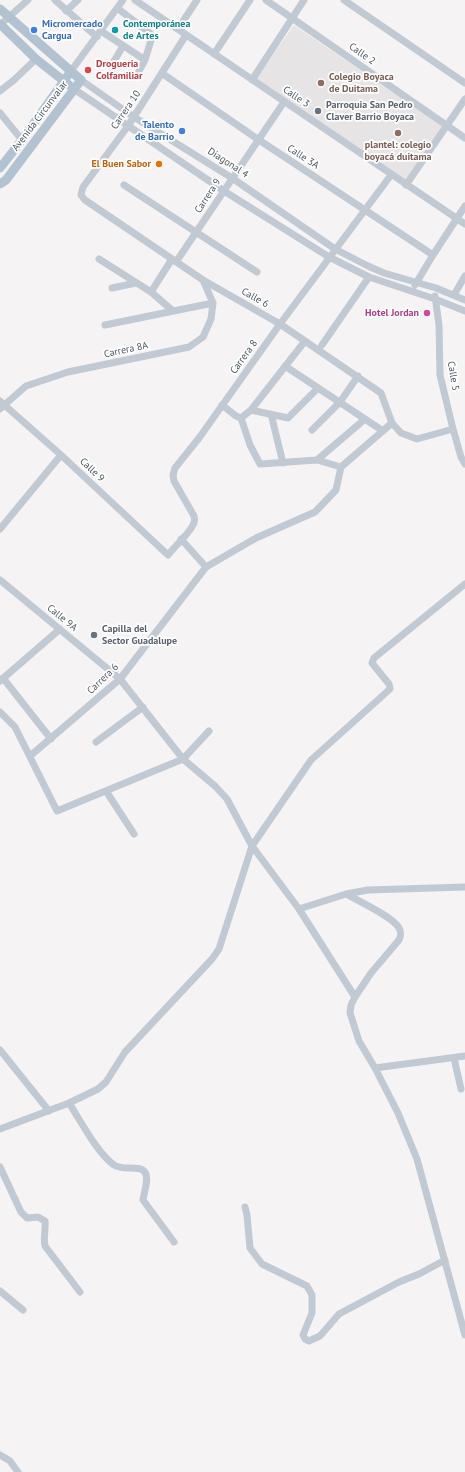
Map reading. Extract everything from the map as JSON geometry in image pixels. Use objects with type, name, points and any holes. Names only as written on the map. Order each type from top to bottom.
[{"type":"main road","name":"Diagonal 4","points":[[0,9],[81,80]]},
{"type":"main road","points":[[0,24],[36,59],[74,89]]},
{"type":"main road","name":"Avenida Circunvalar","points":[[0,168],[22,140],[71,71]]},
{"type":"main road","name":"Avenida Circunvalar","points":[[0,184],[6,180],[81,80]]},
{"type":"street","points":[[0,24],[28,0]]},
{"type":"street","points":[[55,0],[66,11],[99,34],[123,46],[145,60]]},
{"type":"street","points":[[66,11],[78,0]]},
{"type":"street","points":[[71,71],[123,0]]},
{"type":"street","name":"Calle 3","points":[[135,0],[145,3],[178,30],[465,224]]},
{"type":"street","points":[[178,30],[198,0]]},
{"type":"street","points":[[214,54],[250,0]]},
{"type":"street","name":"Calle 2","points":[[266,0],[447,124],[465,138]]},
{"type":"street","points":[[252,80],[304,0]]},
{"type":"street","points":[[344,0],[465,83]]},
{"type":"street","points":[[117,8],[150,33],[152,37],[145,60],[139,70]]},
{"type":"street","name":"Carrera 10","points":[[81,195],[83,187],[128,126],[163,74],[186,35]]},
{"type":"street","points":[[113,63],[123,46]]},
{"type":"street","points":[[0,91],[36,59]]},
{"type":"street","name":"Calle 3A","points":[[163,74],[259,140],[433,255]]},
{"type":"street","name":"Diagonal 4","points":[[81,80],[134,117],[232,178],[336,249],[368,266],[436,288],[465,300]]},
{"type":"street","points":[[74,89],[224,191],[329,257],[369,277],[413,291],[465,311]]},
{"type":"street","points":[[406,185],[465,99]]},
{"type":"street","name":"Carrera 9","points":[[151,292],[174,260],[197,233],[232,178],[284,102]]},
{"type":"street","points":[[0,113],[22,140]]},
{"type":"street","name":"Carrera 8","points":[[168,555],[194,525],[195,520],[174,481],[173,475],[175,468],[199,438],[280,324],[391,175]]},
{"type":"street","points":[[124,185],[258,272]]},
{"type":"street","name":"Calle 6","points":[[81,195],[85,200],[203,280],[280,324],[381,393],[392,423],[401,433],[417,439],[454,429]]},
{"type":"street","points":[[413,291],[415,282],[465,206]]},
{"type":"street","points":[[99,259],[151,292],[173,311]]},
{"type":"street","points":[[454,295],[465,276]]},
{"type":"street","points":[[322,345],[369,277]]},
{"type":"street","name":"Carrera 8A","points":[[1,405],[26,386],[68,372],[189,347],[203,337],[211,319],[212,303],[203,280]]},
{"type":"street","points":[[112,288],[136,282]]},
{"type":"street","name":"Calle 5","points":[[436,288],[435,299],[439,325],[440,375],[454,429],[464,458]]},
{"type":"street","points":[[105,325],[212,303]]},
{"type":"street","points":[[241,418],[252,410],[305,341]]},
{"type":"street","points":[[285,366],[383,431]]},
{"type":"street","points":[[312,430],[340,402],[358,376]]},
{"type":"street","points":[[252,410],[288,418],[318,388]]},
{"type":"street","name":"Calle 9","points":[[1,405],[61,455],[168,555]]},
{"type":"street","points":[[222,405],[241,418],[250,444],[262,464],[317,460],[341,468]]},
{"type":"street","points":[[271,414],[283,463]]},
{"type":"street","points":[[317,460],[365,419]]},
{"type":"street","points":[[181,539],[206,567],[256,538],[315,512],[336,490],[341,468],[392,423]]},
{"type":"street","points":[[0,529],[61,455]]},
{"type":"street","name":"Carrera 6","points":[[30,756],[120,679],[206,567]]},
{"type":"street","name":"Calle 9A","points":[[0,580],[120,679],[183,759],[215,786],[227,799],[252,846],[299,909],[355,998]]},
{"type":"street","points":[[0,1129],[69,1103],[98,1089],[106,1082],[125,1052],[157,1016],[212,959],[219,949],[252,846],[311,760],[390,689],[389,684],[372,663],[372,660],[465,584]]},
{"type":"street","points":[[51,739],[2,679],[60,629]]},
{"type":"street","points":[[96,742],[143,707]]},
{"type":"street","points":[[0,712],[15,727],[57,811],[183,759],[209,731]]},
{"type":"street","points":[[106,791],[134,834]]},
{"type":"street","points":[[299,909],[346,894],[368,890],[465,887]]},
{"type":"street","points":[[346,894],[392,920],[400,928],[401,936],[371,973],[351,1005],[350,1013],[359,1042],[375,1068],[398,1113],[417,1159],[465,1335]]},
{"type":"street","points":[[0,1050],[49,1111]]},
{"type":"street","points":[[375,1068],[465,1056]]},
{"type":"street","points":[[454,1058],[461,1089]]},
{"type":"street","points":[[69,1103],[97,1147],[114,1165],[121,1168],[141,1168],[145,1171],[147,1178],[143,1200],[174,1242]]},
{"type":"street","points":[[0,1167],[21,1212],[27,1218],[38,1217],[45,1221],[46,1228],[43,1240],[45,1246],[80,1292]]},
{"type":"street","points":[[245,1207],[250,1248],[262,1264],[307,1286],[312,1295],[312,1313],[303,1335],[305,1339],[309,1341],[320,1336],[339,1314],[399,1282],[419,1274],[445,1260]]},
{"type":"street","points":[[0,1291],[23,1310]]},
{"type":"street","points":[[0,1455],[10,1461],[18,1472]]},
{"type":"shaded area","points":[[294,25],[386,88],[447,124],[406,185],[349,141],[358,127],[348,142],[256,79]]},
{"type":"place","name":"Micromercado Cargua","points":[[34,30]]},
{"type":"place","name":"Contemporánea de Artes","points":[[115,30]]},
{"type":"place","name":"Drogueria Colfamiliar","points":[[88,70]]},
{"type":"place","name":"Colegio Boyaca de Duitama","points":[[321,83]]},
{"type":"place","name":"Parroquia San Pedro Claver Barrio Boyaca","points":[[318,111]]},
{"type":"place","name":"Talento de Barrio","points":[[182,131]]},
{"type":"place","name":"plantel: colegio boyacá duitama","points":[[398,133]]},
{"type":"place","name":"El Buen Sabor","points":[[159,164]]},
{"type":"place","name":"Hotel Jordan","points":[[427,313]]},
{"type":"place","name":"Capilla del Sector Guadalupe","points":[[94,635]]}]
